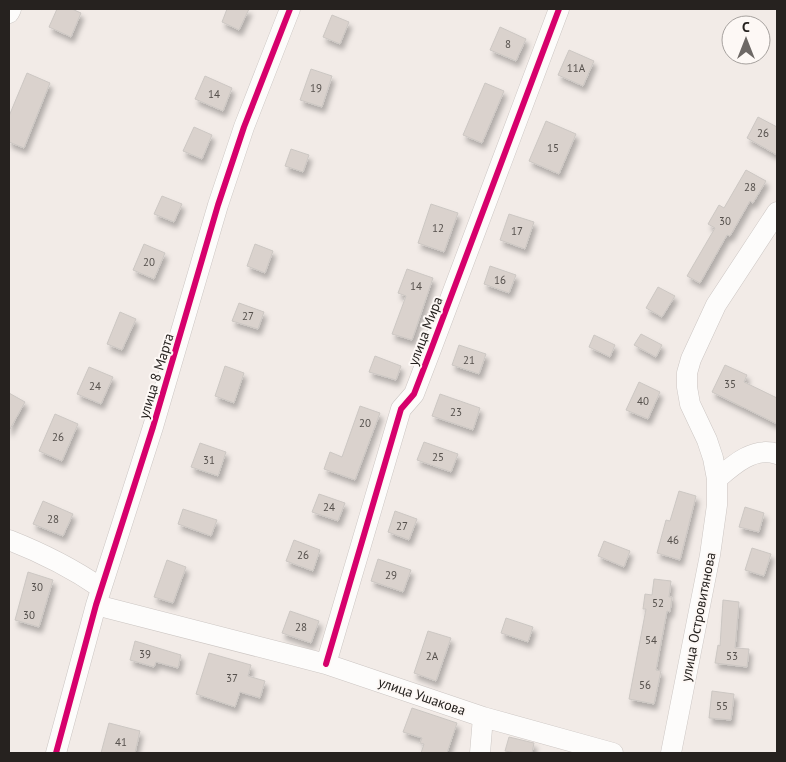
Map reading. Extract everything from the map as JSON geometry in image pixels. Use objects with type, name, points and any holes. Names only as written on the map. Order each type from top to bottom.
[{"type":"street","points":[[9,13],[11,9]]},
{"type":"street","name":"улица 8 Марта","points":[[56,753],[99,596],[154,427],[218,205],[244,127],[290,9]]},
{"type":"street","name":"улица Мира","points":[[326,664],[401,409],[414,394],[559,9]]},
{"type":"street","name":"улица Островитянова","points":[[670,753],[714,532],[717,479],[707,440],[690,404],[687,373],[691,358],[716,305],[777,212]]},
{"type":"street","points":[[717,479],[736,463],[756,453],[777,454]]},
{"type":"street","name":"улица Ушакова","points":[[9,540],[53,559],[79,573],[99,596],[326,664],[483,717],[480,753]]},
{"type":"street","points":[[483,717],[613,753]]},
{"type":"building","points":[[57,9],[72,9],[81,13],[71,37],[49,27]]},
{"type":"building","points":[[227,9],[249,9],[239,30],[222,22]]},
{"type":"building","points":[[332,15],[349,22],[340,44],[323,37]]},
{"type":"building","points":[[500,27],[526,39],[516,61],[490,50]]},
{"type":"building","points":[[569,50],[594,61],[583,86],[558,75]]},
{"type":"building","points":[[311,69],[332,76],[322,107],[300,100]]},
{"type":"building","points":[[27,73],[50,83],[24,148],[9,142],[9,116]]},
{"type":"building","points":[[205,76],[232,88],[223,111],[195,99]]},
{"type":"building","points":[[485,83],[504,91],[482,143],[463,135]]},
{"type":"building","points":[[758,117],[777,127],[777,155],[747,138]]},
{"type":"building","points":[[546,121],[576,134],[559,174],[529,161]]},
{"type":"building","points":[[194,127],[212,135],[202,159],[183,151]]},
{"type":"building","points":[[291,149],[309,155],[303,172],[285,166]]},
{"type":"building","points":[[746,170],[766,181],[753,203],[750,201],[730,236],[727,235],[700,283],[687,276],[715,228],[708,224],[719,205],[724,208]]},
{"type":"building","points":[[162,196],[182,204],[174,222],[154,214]]},
{"type":"building","points":[[431,204],[458,213],[444,252],[418,243]]},
{"type":"building","points":[[509,214],[534,222],[525,249],[500,240]]},
{"type":"building","points":[[144,244],[165,253],[154,279],[133,270]]},
{"type":"building","points":[[255,244],[273,251],[265,273],[247,266]]},
{"type":"building","points":[[490,266],[516,275],[509,293],[484,284]]},
{"type":"building","points":[[407,269],[433,278],[412,340],[392,334],[406,296],[398,293]]},
{"type":"building","points":[[658,287],[675,296],[662,317],[646,308]]},
{"type":"building","points":[[239,303],[264,312],[258,329],[232,321]]},
{"type":"building","points":[[120,312],[136,319],[122,350],[107,344]]},
{"type":"building","points":[[641,334],[662,345],[656,357],[634,345]]},
{"type":"building","points":[[594,335],[615,345],[610,357],[589,347]]},
{"type":"building","points":[[459,345],[486,354],[479,374],[452,365]]},
{"type":"building","points":[[375,356],[401,366],[396,380],[369,372]]},
{"type":"building","points":[[725,365],[747,375],[744,382],[777,398],[777,424],[712,392]]},
{"type":"building","points":[[225,366],[244,373],[234,403],[215,396]]},
{"type":"building","points":[[89,367],[113,377],[101,404],[77,394]]},
{"type":"building","points":[[639,382],[660,392],[648,419],[626,410]]},
{"type":"building","points":[[9,393],[25,402],[9,431]]},
{"type":"building","points":[[440,394],[480,408],[473,430],[432,416]]},
{"type":"building","points":[[360,406],[380,413],[355,480],[324,469],[330,452],[342,457]]},
{"type":"building","points":[[55,414],[78,424],[62,461],[39,451]]},
{"type":"building","points":[[424,442],[458,454],[451,472],[417,460]]},
{"type":"building","points":[[200,443],[226,452],[218,476],[191,467]]},
{"type":"building","points":[[679,491],[696,496],[680,560],[657,553],[666,520],[670,521]]},
{"type":"building","points":[[319,494],[345,503],[338,521],[312,512]]},
{"type":"building","points":[[43,501],[73,514],[63,536],[33,524]]},
{"type":"building","points":[[745,507],[764,513],[759,532],[739,527]]},
{"type":"building","points":[[183,509],[217,520],[211,536],[178,524]]},
{"type":"building","points":[[395,511],[417,519],[409,540],[388,532]]},
{"type":"building","points":[[294,540],[320,550],[313,571],[286,561]]},
{"type":"building","points":[[604,541],[630,551],[624,567],[598,556]]},
{"type":"building","points":[[752,548],[771,554],[764,576],[745,570]]},
{"type":"building","points":[[378,559],[411,570],[403,592],[371,581]]},
{"type":"building","points":[[167,560],[186,567],[173,603],[154,597]]},
{"type":"building","points":[[28,572],[53,580],[39,627],[15,620]]},
{"type":"building","points":[[654,579],[671,581],[669,597],[672,597],[670,612],[667,611],[656,670],[661,671],[654,704],[629,699],[646,609],[643,609],[645,594],[652,595]]},
{"type":"building","points":[[723,600],[739,602],[735,648],[749,649],[747,667],[715,663],[718,645],[720,646]]},
{"type":"building","points":[[290,611],[319,621],[311,643],[282,633]]},
{"type":"building","points":[[506,618],[533,627],[528,642],[501,633]]},
{"type":"building","points":[[428,631],[451,638],[436,681],[414,673]]},
{"type":"building","points":[[135,641],[181,655],[178,668],[156,662],[154,667],[130,660]]},
{"type":"building","points":[[209,653],[251,665],[248,676],[265,681],[260,698],[240,692],[235,707],[196,694]]},
{"type":"building","points":[[712,691],[734,694],[731,720],[709,718]]},
{"type":"building","points":[[412,708],[457,723],[447,753],[421,753],[424,744],[420,743],[422,738],[403,732]]},
{"type":"building","points":[[109,723],[140,731],[135,753],[101,753]]},
{"type":"building","points":[[509,737],[534,743],[532,753],[505,751]]},
{"type":"cycle path","points":[[56,753],[96,605],[153,427],[218,205],[244,127],[290,9]]},
{"type":"cycle path","points":[[326,664],[401,409],[414,394],[559,9]]}]
